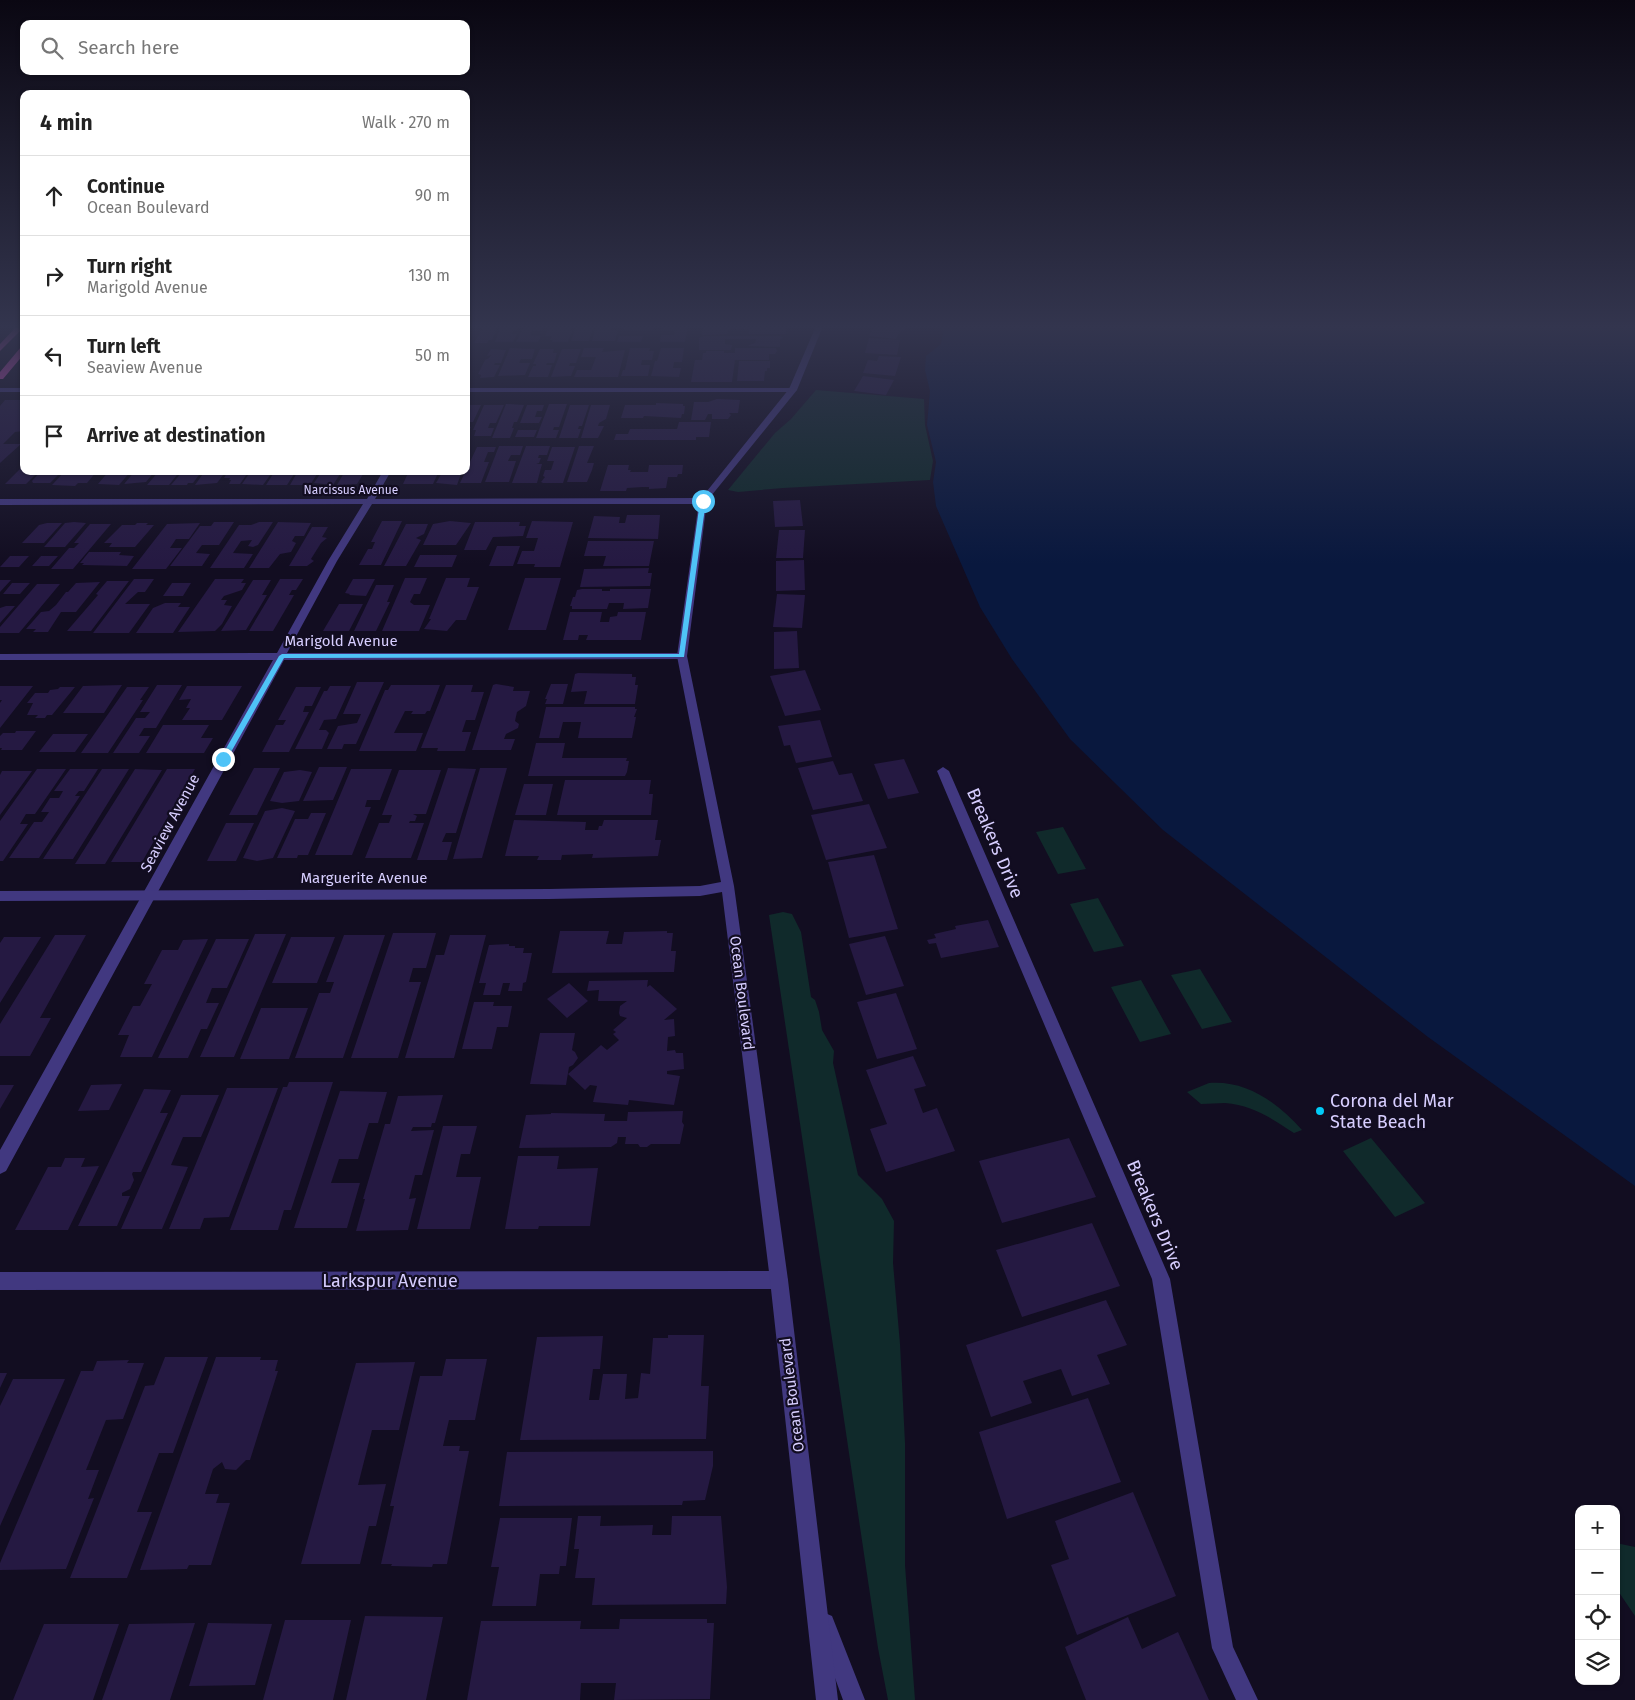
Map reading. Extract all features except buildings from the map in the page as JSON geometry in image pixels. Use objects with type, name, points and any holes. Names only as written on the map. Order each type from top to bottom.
[{"type":"street","points":[[703,501],[781,405]]},
{"type":"street","name":"Seaview Avenue","points":[[0,1166],[327,572],[370,503],[385,475]]},
{"type":"street","name":"Narcissus Avenue","points":[[0,502],[370,503],[703,501]]},
{"type":"street","name":"Ocean Boulevard","points":[[703,501],[682,656],[728,886],[779,1280],[827,1700]]},
{"type":"street","name":"Marigold Avenue","points":[[0,656],[682,656]]},
{"type":"street","name":"Breakers Drive","points":[[942,771],[1162,1279],[1223,1648],[1247,1700]]},
{"type":"street","name":"Marguerite Avenue","points":[[0,896],[559,894],[700,892],[728,886]]},
{"type":"street","name":"Larkspur Avenue","points":[[0,1281],[779,1280]]},
{"type":"street","points":[[816,1599],[854,1700]]},
{"type":"green space","points":[[803,405],[924,405],[925,425],[933,461],[930,480],[738,492],[728,490],[775,433]]},
{"type":"green space","points":[[1063,827],[1086,869],[1058,874],[1036,832]]},
{"type":"green space","points":[[1098,898],[1124,946],[1094,952],[1070,904]]},
{"type":"green space","points":[[783,912],[792,914],[801,932],[811,997],[815,1000],[819,1012],[822,1030],[834,1051],[833,1063],[858,1175],[882,1199],[894,1221],[893,1263],[900,1344],[905,1443],[905,1565],[915,1700],[888,1700],[878,1648],[769,915]]},
{"type":"green space","points":[[1200,969],[1232,1022],[1202,1029],[1171,975]]},
{"type":"green space","points":[[1141,980],[1171,1034],[1140,1042],[1111,987]]},
{"type":"green space","points":[[1209,1083],[1236,1085],[1261,1095],[1283,1111],[1302,1130],[1294,1133],[1262,1114],[1235,1104],[1201,1104],[1187,1092]]},
{"type":"green space","points":[[1371,1138],[1425,1203],[1395,1217],[1343,1151]]},
{"type":"green space","points":[[1620,1544],[1635,1547],[1635,1616],[1620,1594]]},
{"type":"water","points":[[929,405],[1635,405],[1635,1186],[1428,1037],[1163,830],[1070,739],[1012,659],[980,607],[936,506],[933,482],[936,462],[927,425]]},
{"type":"place","name":"Corona del Mar State Beach","points":[[1320,1111]]},
{"type":"route","points":[[223,759],[282,656],[682,656],[703,501]]}]
